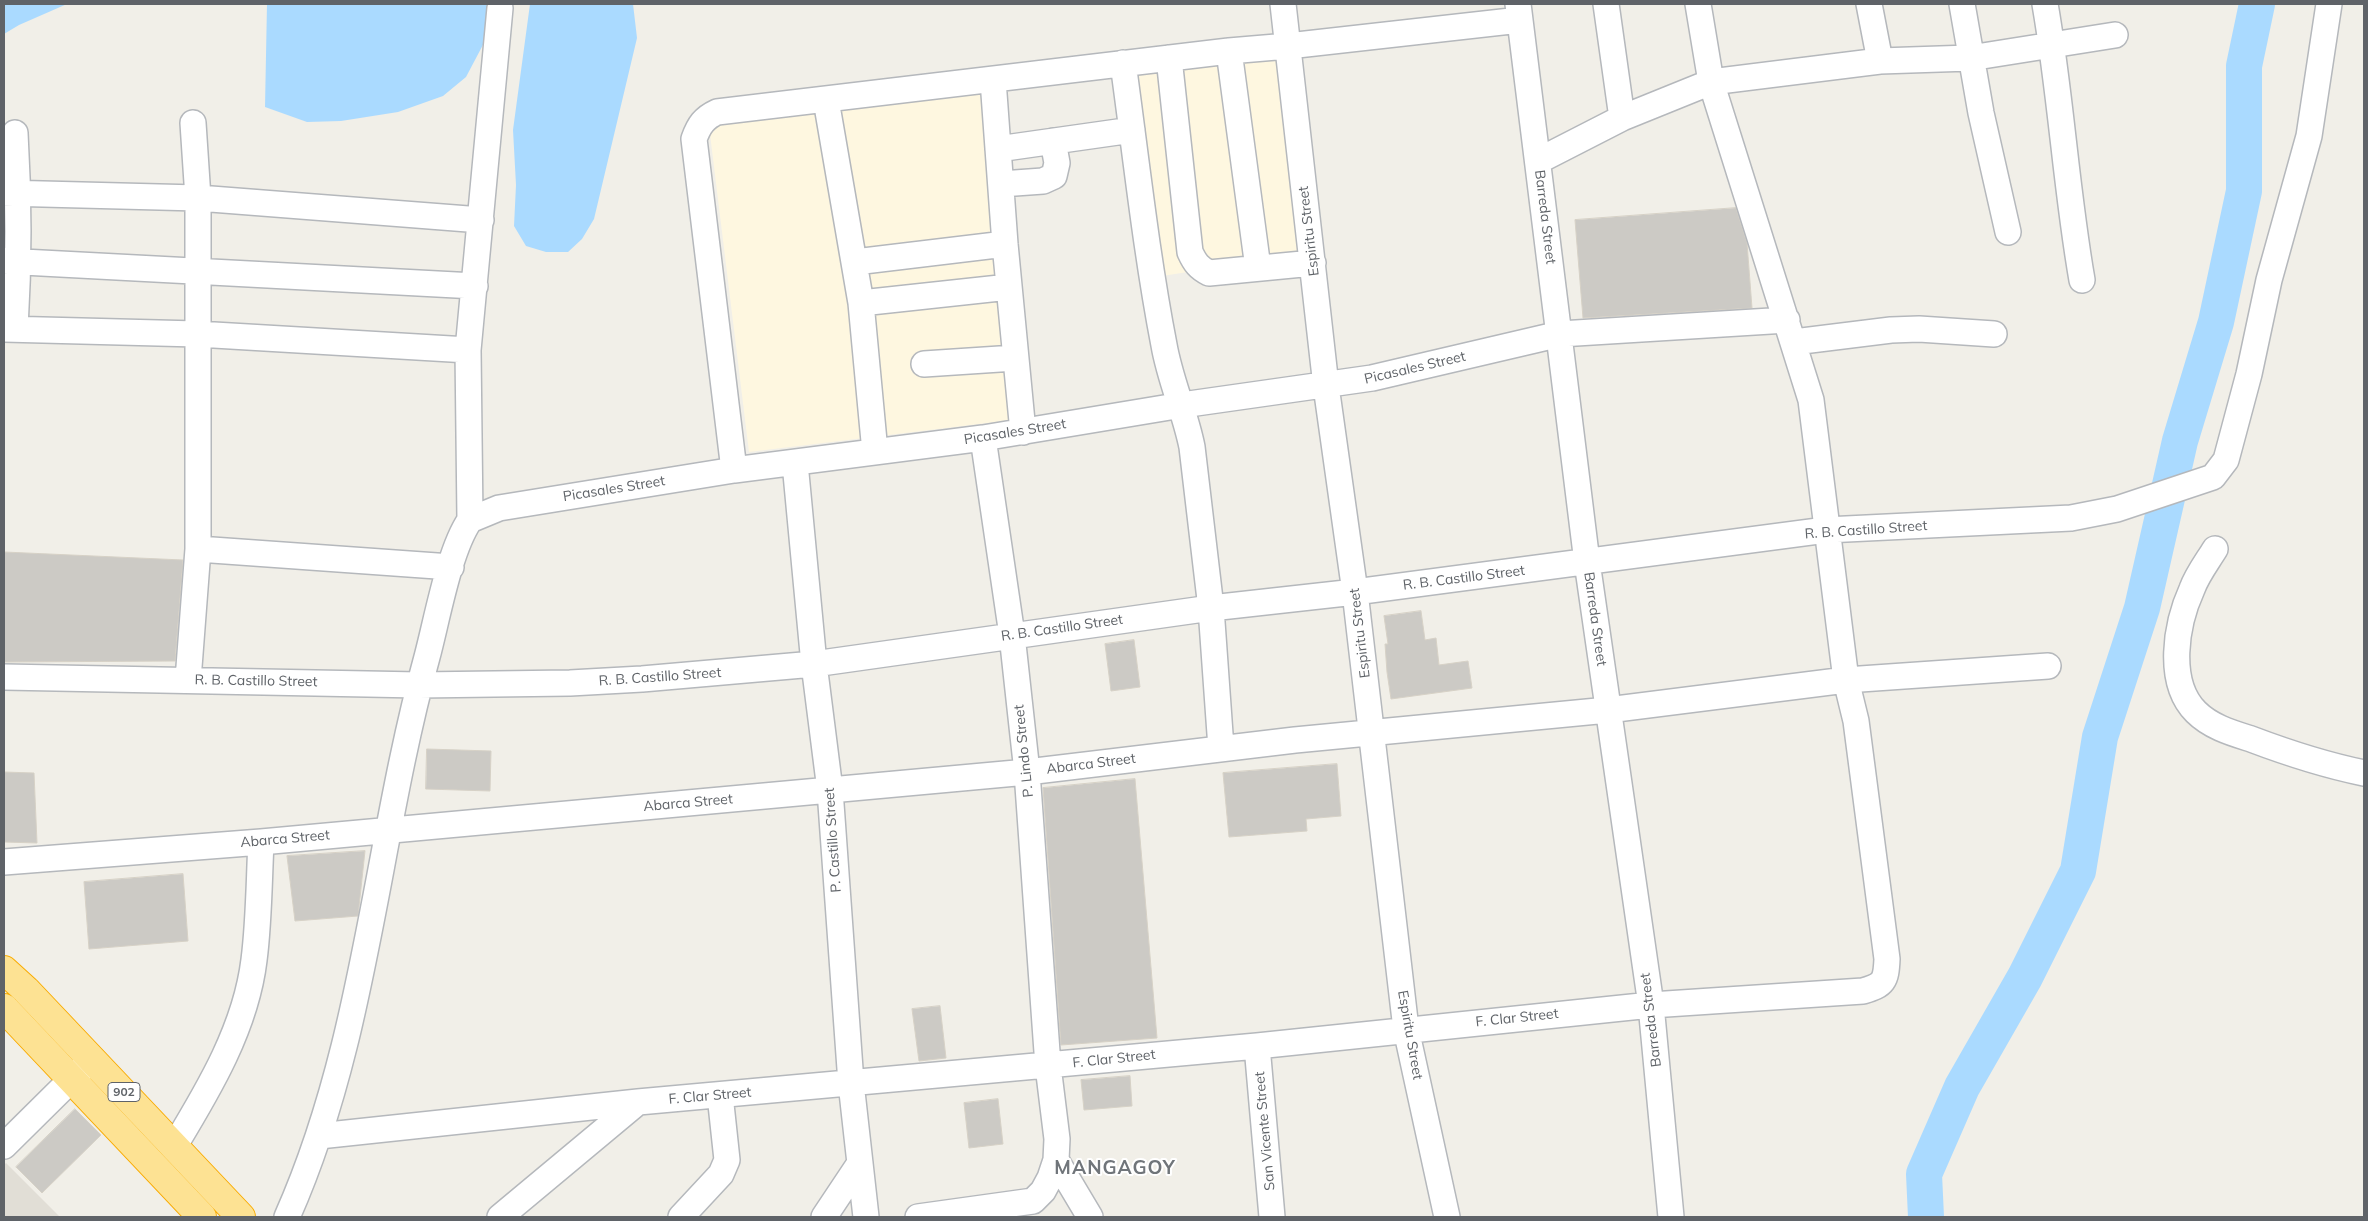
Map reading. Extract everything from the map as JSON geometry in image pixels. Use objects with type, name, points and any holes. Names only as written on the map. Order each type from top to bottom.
[{"type":"highway","name":"902","points":[[4,970],[26,990],[175,1145],[237,1216]]},
{"type":"highway","name":"902","points":[[4,1008],[202,1217]]},
{"type":"street","name":"Espiritu Street","points":[[1283,4],[1326,386],[1355,592],[1406,1029],[1447,1217]]},
{"type":"street","points":[[1606,4],[1622,118]]},
{"type":"street","points":[[1698,4],[1712,82],[1811,400],[1846,680]]},
{"type":"street","points":[[1869,4],[1880,61]]},
{"type":"street","points":[[1962,4],[1970,58],[2008,232]]},
{"type":"street","points":[[2044,4],[2052,46],[2068,185],[2082,280]]},
{"type":"street","name":"R. B. Castillo Street","points":[[4,677],[419,685],[642,680],[814,664],[1211,608],[1355,592],[1826,530],[2071,518],[2117,509],[2213,477],[2226,460],[2231,447],[2269,280],[2309,136],[2329,4]]},
{"type":"street","points":[[287,1217],[319,1136],[350,1023],[388,829],[419,685],[462,530],[470,520],[468,350],[500,8]]},
{"type":"street","points":[[734,470],[694,139],[698,127],[707,116],[717,112],[1123,63],[1288,46],[1519,12]]},
{"type":"street","name":"Barreda Street","points":[[1519,12],[1587,562],[1651,1005],[1671,1217]]},
{"type":"street","points":[[1538,161],[1622,118],[1712,82],[1880,61],[1970,58],[2115,35]]},
{"type":"street","points":[[1229,51],[1258,268]]},
{"type":"street","points":[[1169,58],[1190,252],[1194,262],[1209,273],[1313,263]]},
{"type":"street","points":[[1123,63],[1159,320],[1171,377],[1182,405],[1192,447],[1211,608],[1221,748]]},
{"type":"street","points":[[993,80],[1005,244],[1023,432]]},
{"type":"street","points":[[826,100],[861,302],[875,452]]},
{"type":"street","points":[[188,680],[198,549],[197,334],[199,273],[198,198],[193,123]]},
{"type":"street","points":[[998,149],[1132,130]]},
{"type":"street","points":[[14,133],[9,329],[197,334],[468,350]]},
{"type":"street","points":[[1001,184],[1043,181],[1054,176],[1057,163],[1053,141]]},
{"type":"street","points":[[11,193],[198,198],[480,220]]},
{"type":"street","points":[[855,262],[1005,244]]},
{"type":"street","points":[[12,262],[475,286]]},
{"type":"street","points":[[861,302],[1009,287]]},
{"type":"street","name":"Picasales Street","points":[[470,520],[499,508],[734,470],[983,438],[1182,405],[1326,386],[1409,370],[1560,334],[1918,329],[1994,334]]},
{"type":"street","points":[[924,364],[1016,358]]},
{"type":"street","name":"P. Lindo Street","points":[[983,438],[1012,635],[1027,772],[1048,1066],[1057,1139],[1056,1160]]},
{"type":"street","name":"P. Castillo Street","points":[[795,463],[814,664],[830,790],[851,1083],[866,1217]]},
{"type":"street","points":[[198,549],[451,567]]},
{"type":"street","points":[[2215,549],[2192,589],[2177,640],[2181,689],[2196,712],[2216,727],[2291,754],[2364,773]]},
{"type":"street","name":"Abarca Street","points":[[4,862],[261,842],[1027,772],[1221,748],[1608,710],[1846,680],[2048,666]]},
{"type":"street","name":"F. Clar Street","points":[[319,1136],[638,1102],[1257,1046],[1651,1005],[1862,991],[1875,988],[1883,982],[1886,975],[1887,959],[1856,721],[1846,680]]},
{"type":"street","points":[[175,1145],[219,1068],[245,1000],[254,961],[261,842]]},
{"type":"street","name":"San Vicente Street","points":[[1257,1046],[1272,1217]]},
{"type":"street","points":[[4,1146],[92,1059]]},
{"type":"street","points":[[681,1217],[721,1174],[727,1160],[720,1095]]},
{"type":"street","points":[[500,1217],[638,1102]]},
{"type":"street","points":[[918,1217],[1034,1201],[1043,1191],[1056,1160]]},
{"type":"street","points":[[1056,1160],[1090,1217]]},
{"type":"street","points":[[824,1217],[860,1163]]},
{"type":"shaded area","points":[[1280,52],[1305,254],[1162,276],[1133,68]]},
{"type":"shaded area","points":[[989,86],[1020,419],[749,452],[709,126]]},
{"type":"shaded area","points":[[6,1163],[60,1217],[4,1217],[4,1165]]},
{"type":"water","points":[[4,4],[67,4],[19,25],[4,34]]},
{"type":"water","points":[[267,4],[492,4],[485,41],[466,77],[443,96],[398,112],[341,121],[307,122],[265,107]]},
{"type":"water","points":[[530,4],[633,4],[637,38],[594,219],[582,239],[568,252],[546,252],[526,246],[514,226],[516,185],[513,130]]},
{"type":"building","points":[[1736,208],[1747,243],[1752,308],[1583,318],[1575,220]]},
{"type":"building","points":[[4,552],[183,560],[175,661],[4,662]]},
{"type":"building","points":[[1421,611],[1425,640],[1436,638],[1439,665],[1468,661],[1472,688],[1391,699],[1387,672],[1385,644],[1388,644],[1384,616]]},
{"type":"building","points":[[1134,640],[1140,687],[1111,691],[1105,644]]},
{"type":"building","points":[[427,749],[491,751],[490,791],[426,789]]},
{"type":"building","points":[[1337,764],[1341,816],[1306,819],[1307,831],[1229,837],[1223,773]]},
{"type":"building","points":[[4,772],[34,773],[37,843],[4,842]]},
{"type":"building","points":[[1135,779],[1157,1038],[1061,1045],[1043,788]]},
{"type":"building","points":[[365,851],[358,916],[295,921],[287,856]]},
{"type":"building","points":[[183,874],[188,941],[89,949],[84,882]]},
{"type":"building","points":[[940,1006],[946,1058],[919,1061],[912,1009]]},
{"type":"building","points":[[1130,1076],[1132,1106],[1084,1110],[1081,1080]]},
{"type":"building","points":[[998,1099],[1003,1144],[969,1148],[964,1103]]},
{"type":"building","points":[[75,1109],[101,1135],[42,1193],[16,1167]]},
{"type":"waterway","points":[[1926,1217],[1924,1174],[1962,1087],[2025,977],[2078,871],[2100,737],[2142,608],[2180,441],[2216,322],[2244,191],[2244,66],[2257,4]]},
{"type":"district","name":"MANGAGOY","points":[[1115,1168]]}]
